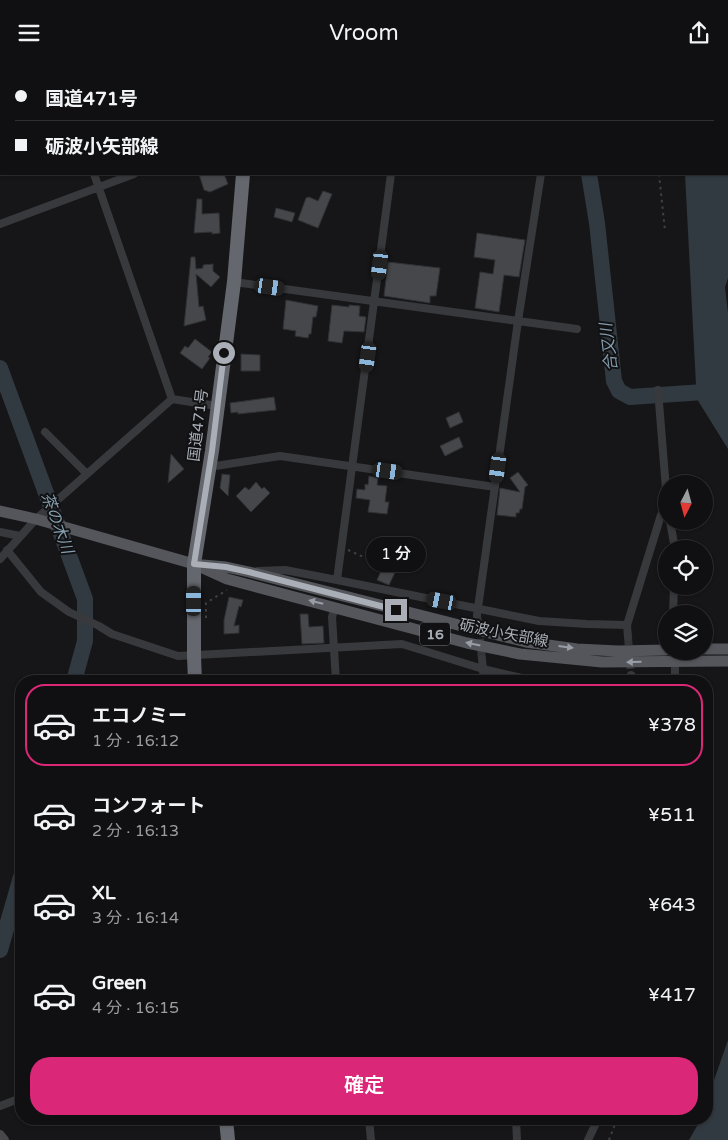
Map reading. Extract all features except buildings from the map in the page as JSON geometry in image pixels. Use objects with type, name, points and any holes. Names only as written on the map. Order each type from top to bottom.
[{"type":"highway","name":"国道471号","points":[[196,675],[194,564],[234,282],[243,175]]},
{"type":"highway","points":[[227,1125],[228,1140]]},
{"type":"main road","name":"砺波小矢部線","points":[[0,511],[36,519],[194,564],[227,579],[467,643],[520,654],[602,662],[728,661]]},
{"type":"main road","name":"砺波小矢部線","points":[[194,564],[226,567],[249,572],[526,642],[577,649],[658,650]]},
{"type":"main road","points":[[713,649],[728,649]]},
{"type":"street","points":[[94,175],[172,399]]},
{"type":"street","points":[[0,224],[131,175]]},
{"type":"street","points":[[337,580],[391,175]]},
{"type":"street","points":[[477,612],[541,175]]},
{"type":"street","points":[[234,282],[577,329]]},
{"type":"street","points":[[658,390],[665,475]]},
{"type":"street","points":[[172,399],[217,406]]},
{"type":"street","points":[[0,559],[36,519],[172,399]]},
{"type":"street","points":[[45,432],[87,474]]},
{"type":"street","points":[[209,467],[280,456],[495,487]]},
{"type":"street","points":[[628,637],[627,625],[658,525]]},
{"type":"street","points":[[0,532],[20,536]]},
{"type":"street","points":[[7,550],[41,592],[69,612],[112,634],[178,657],[402,644],[509,675]]},
{"type":"street","points":[[249,572],[285,570],[477,612],[539,621],[627,625]]},
{"type":"street","points":[[334,607],[332,617],[336,675]]},
{"type":"street","points":[[482,659],[484,675]]},
{"type":"street","points":[[676,675],[679,661]]},
{"type":"street","points":[[0,1106],[15,1100]]},
{"type":"street","points":[[370,1125],[371,1140]]},
{"type":"street","points":[[516,1125],[517,1140]]},
{"type":"street","points":[[588,1140],[595,1125]]},
{"type":"street","points":[[0,1135],[4,1140]]},
{"type":"path","points":[[659,175],[664,231]]},
{"type":"path","points":[[342,547],[381,565]]},
{"type":"path","points":[[609,1140],[614,1125]]},
{"type":"shaded area","points":[[685,175],[728,175],[728,278],[725,287],[728,313],[728,449],[697,399],[682,399],[679,389],[696,385]]},
{"type":"shaded area","points":[[728,1040],[728,1140],[689,1140],[698,1125],[713,1125],[713,1083]]},
{"type":"waterway","name":"合又川","points":[[589,175],[597,223],[614,381],[619,391],[630,397],[704,392],[710,396],[728,426]]},
{"type":"waterway","name":"茶の木川","points":[[0,368],[85,599],[85,641],[76,675]]},
{"type":"waterway","name":"茶の木川","points":[[0,950],[15,898]]},
{"type":"tunnel","points":[[477,615],[482,659]]},
{"type":"tunnel","points":[[628,637],[631,675]]},
{"type":"route","points":[[224,353],[212,451],[194,564],[226,567],[249,572],[396,610]]}]
